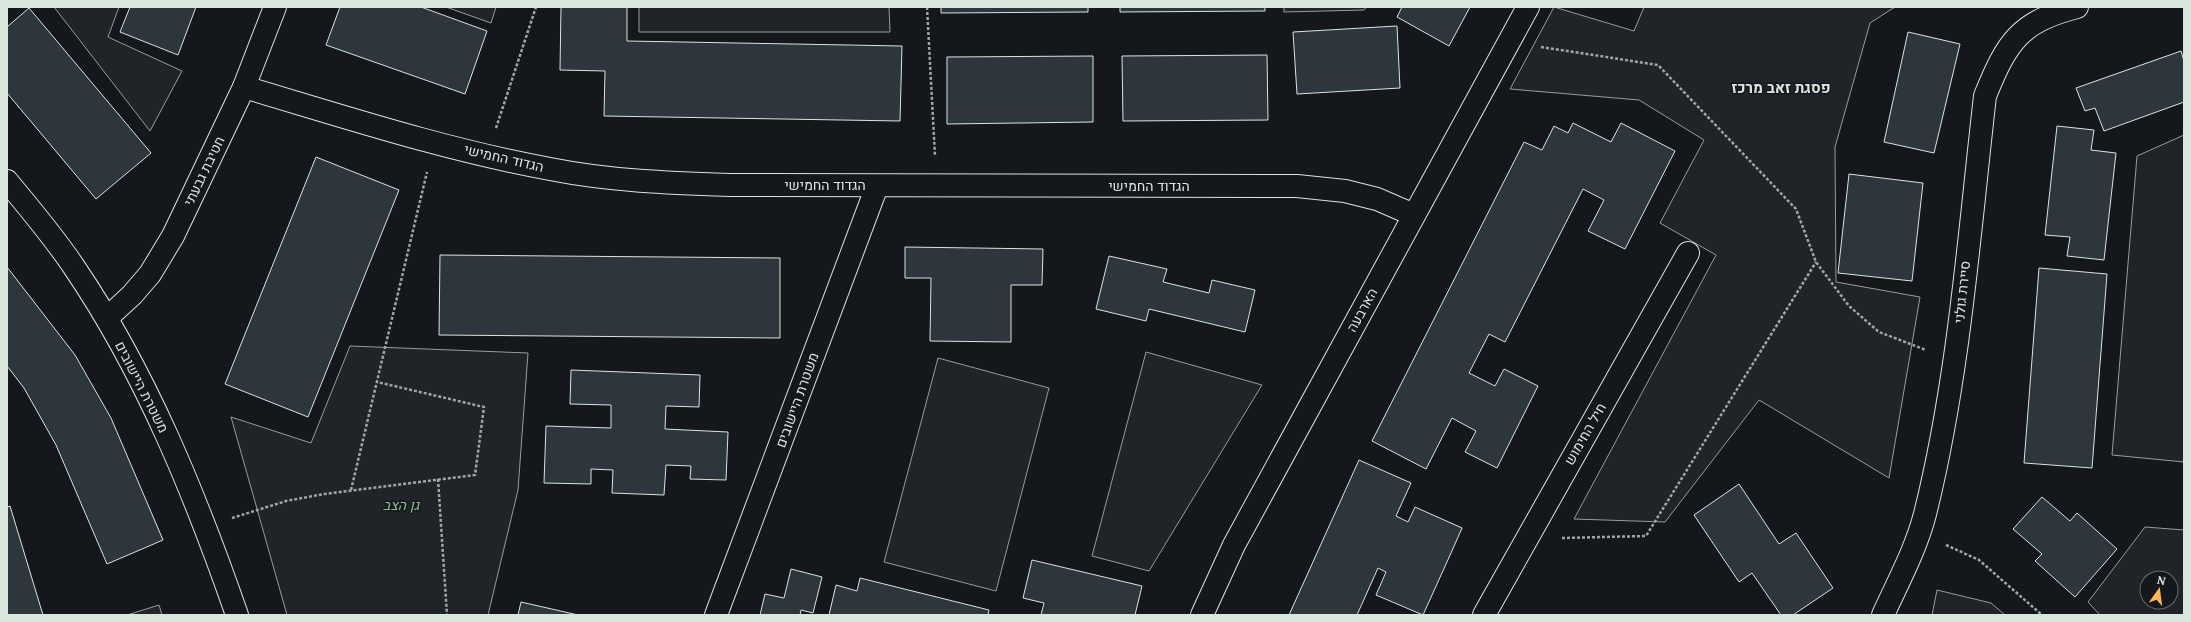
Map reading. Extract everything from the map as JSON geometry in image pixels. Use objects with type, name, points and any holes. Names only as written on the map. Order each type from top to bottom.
[{"type":"street","name":"חטיבת גבעתי","points":[[107,318],[132,295],[150,274],[173,236],[244,87],[275,7]]},
{"type":"street","name":"הארבעה","points":[[1202,615],[1234,545],[1528,7]]},
{"type":"street","name":"סיירת גולני","points":[[1883,615],[1908,563],[1924,516],[1955,361],[1985,96],[1999,61],[2019,33],[2052,14],[2078,7]]},
{"type":"street","name":"הגדוד החמישי","points":[[244,87],[487,155],[550,169],[640,182],[730,185],[877,186],[1297,186],[1345,191],[1364,196],[1414,215]]},
{"type":"street","name":"משטרת היישובים","points":[[7,181],[74,266],[107,318],[139,378],[174,449],[205,526],[237,615]]},
{"type":"street","name":"משטרת היישובים","points":[[716,615],[877,186]]},
{"type":"street","name":"חיל החימוש","points":[[1484,615],[1688,253]]},
{"type":"path","points":[[487,155],[536,7]]},
{"type":"path","points":[[927,7],[937,186]]},
{"type":"path","points":[[1509,42],[1658,65],[1796,210],[1816,262],[1849,306],[1879,332],[1955,361]]},
{"type":"path","points":[[351,490],[434,141]]},
{"type":"path","points":[[1526,539],[1646,536],[1816,262]]},
{"type":"path","points":[[205,526],[286,501],[351,490],[474,475],[484,407],[377,382]]},
{"type":"path","points":[[438,479],[447,615]]},
{"type":"path","points":[[1918,533],[1979,560],[2042,615]]},
{"type":"green space","points":[[54,7],[119,7],[108,37],[182,71],[150,131]]},
{"type":"green space","points":[[446,7],[496,7],[491,23]]},
{"type":"green space","points":[[639,7],[889,7],[890,32],[639,32]]},
{"type":"green space","points":[[1284,7],[1367,7],[1364,10],[1284,12]]},
{"type":"green space","points":[[1554,7],[1634,31],[1644,7],[1895,7],[1870,23],[1835,147],[1836,282],[1920,297],[1889,478],[1759,400],[1665,522],[1574,519],[1716,255],[1660,223],[1704,140],[1639,100],[1510,89]]},
{"type":"green space","points":[[2184,135],[2184,462],[2112,455],[2137,156]]},
{"type":"green space","name":"גן הצב","points":[[350,346],[528,353],[518,490],[488,615],[287,615],[231,417],[311,443]]},
{"type":"green space","points":[[1146,352],[1262,385],[1149,571],[1092,556]]},
{"type":"green space","points":[[938,358],[1049,388],[996,591],[884,562]]},
{"type":"green space","points":[[2145,527],[2184,530],[2184,615],[2100,615],[2088,602]]},
{"type":"green space","points":[[1937,590],[1991,603],[2005,615],[1932,615]]},
{"type":"shaded area","points":[[159,605],[162,615],[127,615]]},
{"type":"building","points":[[130,7],[196,7],[178,55],[120,32]]},
{"type":"building","points":[[340,7],[421,7],[487,31],[465,94],[326,45]]},
{"type":"building","points":[[561,7],[627,7],[627,41],[902,46],[900,121],[604,116],[605,71],[560,70]]},
{"type":"building","points":[[941,7],[1088,7],[1088,12],[941,13]]},
{"type":"building","points":[[1120,7],[1265,7],[1265,11],[1120,12]]},
{"type":"building","points":[[1402,7],[1470,7],[1449,46],[1397,17]]},
{"type":"building","points":[[29,8],[151,153],[96,199],[7,93],[7,27]]},
{"type":"building","points":[[1397,26],[1400,88],[1297,94],[1293,32]]},
{"type":"building","points":[[1908,32],[1960,44],[1934,153],[1884,142]]},
{"type":"building","points":[[2181,51],[2184,61],[2184,102],[2104,131],[2095,108],[2085,111],[2076,88]]},
{"type":"building","points":[[1267,55],[1268,120],[1123,121],[1122,56]]},
{"type":"building","points":[[1093,56],[1093,122],[947,124],[947,57]]},
{"type":"building","points":[[1573,123],[1611,142],[1621,123],[1675,151],[1625,249],[1588,231],[1604,200],[1583,189],[1505,342],[1489,334],[1469,373],[1495,386],[1504,369],[1538,386],[1497,468],[1465,452],[1476,431],[1452,418],[1426,469],[1372,441],[1524,142],[1542,150],[1554,126],[1568,133]]},
{"type":"building","points":[[2057,126],[2094,130],[2091,150],[2116,153],[2104,260],[2067,256],[2070,237],[2045,235]]},
{"type":"building","points":[[316,157],[399,190],[308,417],[225,384]]},
{"type":"building","points":[[1849,174],[1923,183],[1912,281],[1838,273]]},
{"type":"building","points":[[905,247],[1043,249],[1042,285],[1011,285],[1011,342],[930,341],[931,278],[905,278]]},
{"type":"building","points":[[440,255],[780,258],[780,338],[439,335]]},
{"type":"building","points":[[1109,256],[1167,269],[1163,282],[1209,293],[1212,280],[1255,290],[1245,332],[1149,309],[1146,321],[1096,309]]},
{"type":"building","points":[[7,267],[75,355],[111,418],[163,540],[107,564],[56,445],[24,388],[7,366]]},
{"type":"building","points":[[2039,268],[2107,274],[2092,468],[2024,463]]},
{"type":"building","points":[[571,370],[700,375],[699,407],[666,406],[665,429],[728,432],[726,480],[690,479],[691,466],[666,465],[664,495],[612,493],[613,470],[591,469],[591,484],[544,483],[546,426],[611,428],[611,405],[570,404]]},
{"type":"building","points":[[1359,460],[1411,483],[1396,516],[1408,522],[1415,507],[1462,528],[1423,615],[1376,595],[1386,572],[1378,568],[1357,615],[1289,615]]},
{"type":"building","points":[[1739,484],[1779,544],[1796,533],[1833,588],[1793,615],[1781,615],[1752,573],[1739,582],[1694,515]]},
{"type":"building","points":[[2042,497],[2070,521],[2077,513],[2117,549],[2075,597],[2035,561],[2042,554],[2013,529]]},
{"type":"building","points":[[10,506],[43,615],[7,615],[7,507]]},
{"type":"building","points":[[1032,560],[1142,586],[1135,615],[1041,615],[1044,603],[1023,598]]},
{"type":"building","points":[[791,569],[822,577],[813,613],[801,610],[800,615],[760,615],[765,594],[784,598]]},
{"type":"building","points":[[860,578],[989,610],[988,615],[829,615],[836,585],[857,591]]},
{"type":"building","points":[[521,602],[578,615],[518,615]]},
{"type":"district","name":"פסגת זאב מרכז","points":[[1781,88]]}]
